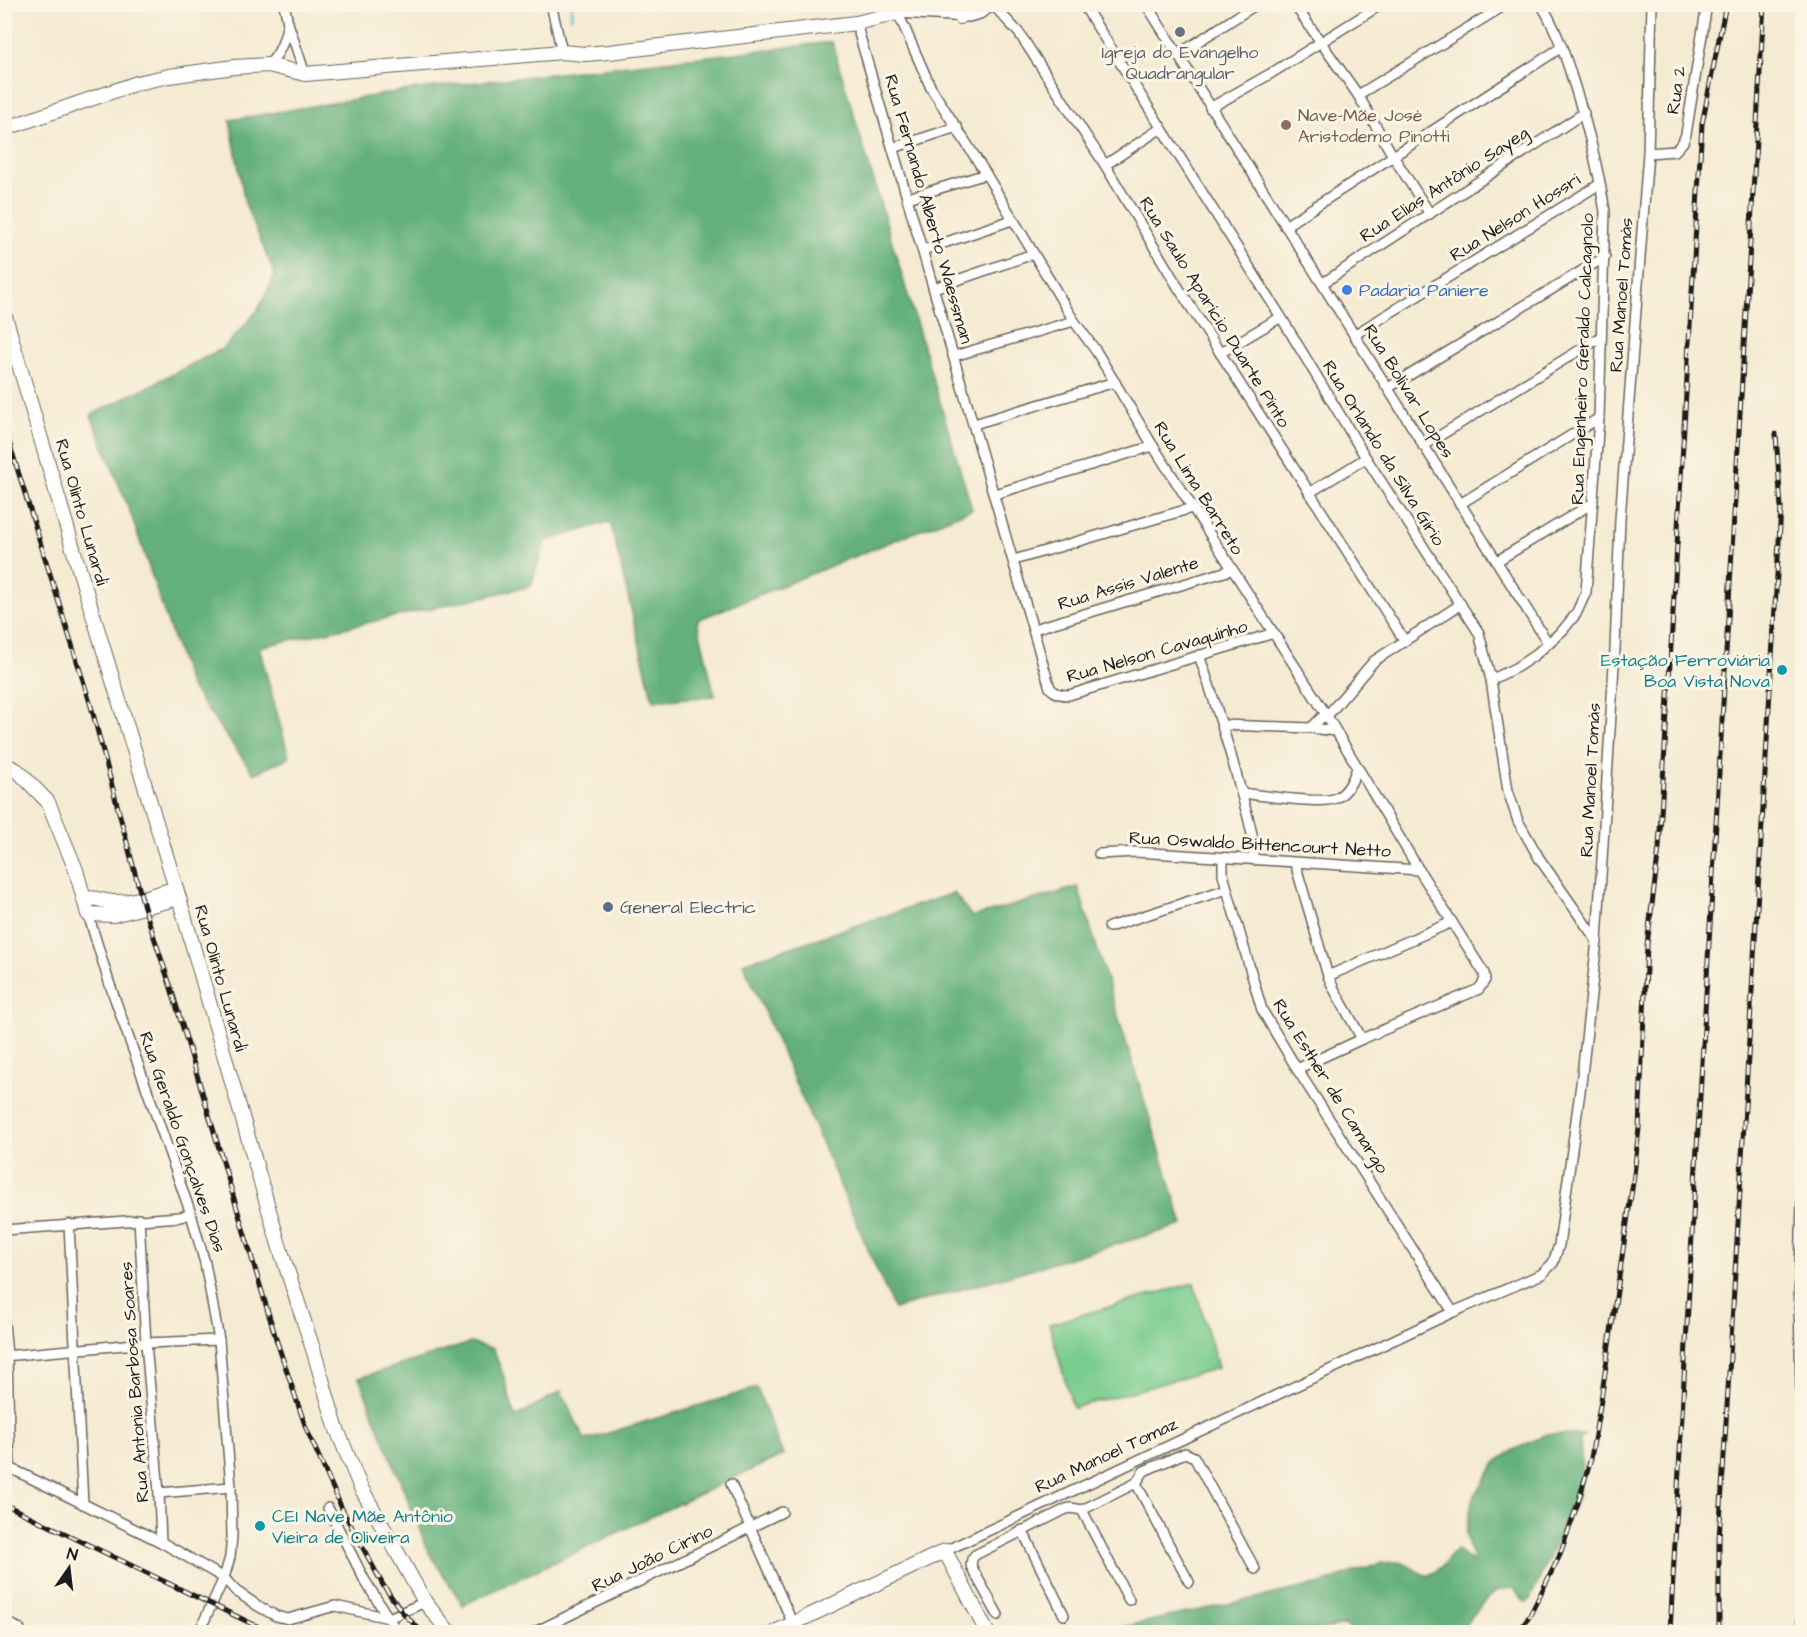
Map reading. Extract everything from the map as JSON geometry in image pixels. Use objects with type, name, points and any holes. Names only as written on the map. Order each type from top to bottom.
[{"type":"highway","points":[[4,1626],[16,1632]]},
{"type":"street","points":[[284,4],[288,24],[305,74]]},
{"type":"street","points":[[551,4],[562,52]]},
{"type":"street","points":[[898,13],[912,4]]},
{"type":"street","name":"Rua Orlando da Silva Gírio","points":[[1083,4],[1281,317],[1366,458],[1479,633],[1491,680],[1508,791],[1518,821],[1539,858],[1597,941]]},
{"type":"street","name":"Rua Bolívar Lopes","points":[[1146,4],[1548,643]]},
{"type":"street","points":[[1177,55],[1257,4]]},
{"type":"street","points":[[1294,4],[1358,95],[1430,214]]},
{"type":"street","points":[[1210,108],[1382,4]]},
{"type":"street","points":[[1358,95],[1507,4]]},
{"type":"street","name":"Rua Engenheiro Geraldo Calcagnolo","points":[[1491,680],[1535,655],[1563,630],[1576,614],[1586,592],[1593,503],[1599,418],[1605,211],[1584,112],[1556,31],[1541,4]]},
{"type":"street","name":"Rua Manoel Tomás","points":[[1453,1312],[1542,1274],[1553,1263],[1557,1255],[1581,1084],[1597,941],[1615,649],[1620,519],[1648,153],[1652,4]]},
{"type":"street","name":"Rua 2","points":[[1648,153],[1675,151],[1683,142],[1707,4]]},
{"type":"street","points":[[4,129],[148,81],[194,72],[268,65],[305,74],[562,52],[585,54],[609,52],[856,24],[898,13],[957,11],[969,17],[980,14],[995,5]]},
{"type":"street","name":"Rua Saulo Aparício Duarte Pinto","points":[[995,5],[1019,33],[1105,165],[1178,287],[1404,640]]},
{"type":"street","name":"Rua Lima Barreto","points":[[898,13],[931,88],[1231,570],[1327,716],[1484,973],[1485,980],[1479,988],[1362,1039]]},
{"type":"street","points":[[268,65],[283,46],[288,24]]},
{"type":"street","name":"Rua Fernando Alberto Waessman","points":[[856,24],[1050,688]]},
{"type":"street","points":[[1285,226],[1562,47]]},
{"type":"street","name":"Rua Elias Antônio Sayeg","points":[[1323,284],[1584,112]]},
{"type":"street","points":[[893,148],[957,127]]},
{"type":"street","points":[[1105,165],[1160,129]]},
{"type":"street","points":[[908,198],[986,174]]},
{"type":"street","name":"Rua Nelson Hossri","points":[[1354,335],[1600,184]]},
{"type":"street","points":[[923,250],[1012,220]]},
{"type":"street","points":[[934,288],[1033,254]]},
{"type":"street","points":[[1388,388],[1605,257]]},
{"type":"street","name":"Rua Olinto Lunardi","points":[[4,313],[279,1245],[336,1427],[360,1486],[425,1602],[449,1632]]},
{"type":"street","points":[[1220,353],[1281,317]]},
{"type":"street","points":[[954,356],[1074,321]]},
{"type":"street","points":[[1423,446],[1601,336]]},
{"type":"street","points":[[974,424],[1115,382]]},
{"type":"street","points":[[1460,504],[1599,418]]},
{"type":"street","points":[[995,494],[1153,446]]},
{"type":"street","points":[[1309,493],[1366,458]]},
{"type":"street","points":[[1497,561],[1593,503]]},
{"type":"street","points":[[1014,560],[1192,507]]},
{"type":"street","name":"Rua Assis Valente","points":[[1034,629],[1231,570]]},
{"type":"street","points":[[1311,728],[1321,718],[1327,716],[1374,661],[1461,604]]},
{"type":"street","name":"Rua Nelson Cavaquinho","points":[[1050,688],[1055,693],[1069,695],[1274,633]]},
{"type":"street","points":[[1198,655],[1223,725],[1255,843],[1254,860]]},
{"type":"street","points":[[1223,725],[1335,731]]},
{"type":"street","name":"Rua Geraldo Gonçalves Dias","points":[[4,764],[18,771],[48,802],[76,870],[84,900],[95,915]]},
{"type":"street","points":[[1241,793],[1329,801],[1340,796],[1352,782],[1357,768]]},
{"type":"street","points":[[1352,782],[1364,779]]},
{"type":"street","name":"Rua Oswaldo Bittencourt Netto","points":[[1099,854],[1136,852],[1419,870]]},
{"type":"street","name":"Rua Esther de Camargo","points":[[1223,859],[1223,874],[1262,1010],[1297,1069],[1453,1312]]},
{"type":"street","points":[[1295,863],[1328,976],[1362,1039],[1297,1069]]},
{"type":"street","name":"Rua Geraldo Gonçalves Dias","points":[[76,870],[88,890],[102,903],[95,915],[95,936],[191,1214],[205,1263],[219,1340],[231,1487],[232,1536],[230,1557],[224,1578],[199,1632]]},
{"type":"street","points":[[1109,927],[1227,889]]},
{"type":"street","points":[[84,900],[92,897],[108,902],[124,902],[177,893]]},
{"type":"street","points":[[95,915],[125,912],[177,893]]},
{"type":"street","points":[[1328,976],[1452,922]]},
{"type":"street","points":[[1803,1201],[1799,1305],[1803,1430]]},
{"type":"street","points":[[4,1230],[180,1217],[191,1214]]},
{"type":"street","name":"Rua Antonia Barbosa Soares","points":[[139,1219],[161,1542]]},
{"type":"street","points":[[69,1224],[83,1504]]},
{"type":"street","name":"Rua Manoel Tomaz","points":[[775,1632],[794,1628],[945,1551],[1453,1312]]},
{"type":"street","points":[[4,1323],[7,1467],[161,1542],[224,1578],[236,1591],[267,1611],[288,1619],[335,1606],[389,1618],[425,1602]]},
{"type":"street","points":[[6,1356],[146,1343],[219,1340]]},
{"type":"street","points":[[998,1615],[971,1566],[975,1555],[1066,1509],[1082,1510],[1136,1483],[1144,1471],[1185,1453],[1194,1457],[1255,1569]]},
{"type":"street","points":[[1136,1483],[1189,1582]]},
{"type":"street","points":[[731,1484],[794,1628]]},
{"type":"street","points":[[1088,1484],[1096,1502]]},
{"type":"street","points":[[159,1493],[231,1487]]},
{"type":"street","points":[[328,1508],[364,1579],[397,1632]]},
{"type":"street","points":[[1082,1510],[1129,1600]]},
{"type":"street","name":"Rua João Cirino","points":[[535,1632],[783,1512]]},
{"type":"street","points":[[1022,1530],[1064,1615]]},
{"type":"street","points":[[945,1551],[987,1632]]},
{"type":"street","points":[[1802,1632],[1803,1600]]},
{"type":"green space","points":[[832,42],[972,509],[697,620],[715,696],[653,701],[611,525],[608,522],[545,542],[531,586],[259,647],[289,757],[254,774],[189,685],[130,512],[91,415],[224,348],[258,310],[275,275],[245,203],[230,120],[409,90]]},
{"type":"green space","points":[[1078,887],[1183,1225],[894,1309],[743,963],[954,893],[972,917]]},
{"type":"green space","points":[[1194,1283],[1218,1368],[1073,1408],[1049,1324]]},
{"type":"green space","points":[[470,1343],[493,1349],[504,1377],[515,1417],[561,1391],[585,1440],[757,1388],[783,1455],[463,1605],[429,1553],[359,1378]]},
{"type":"green space","points":[[1547,1434],[1584,1435],[1580,1440],[1582,1466],[1577,1498],[1527,1602],[1523,1601],[1512,1588],[1497,1590],[1459,1632],[1353,1632],[1345,1625],[1307,1632],[1099,1632],[1325,1583],[1383,1563],[1400,1562],[1429,1575],[1441,1567],[1456,1549],[1471,1561],[1466,1535],[1472,1500],[1496,1462],[1512,1451]]},
{"type":"waterway","points":[[571,18],[572,4]]},
{"type":"railway","points":[[1519,1632],[1559,1557],[1591,1458],[1634,1175],[1639,1128],[1647,945],[1659,848],[1702,124],[1726,4]]},
{"type":"railway","points":[[1670,1632],[1764,4]]},
{"type":"railway","points":[[4,426],[91,706],[144,907],[171,988],[277,1342],[306,1428],[343,1511],[383,1585],[402,1612],[422,1632]]},
{"type":"railway","points":[[1719,1632],[1719,1539],[1781,508],[1776,434]]},
{"type":"railway","points":[[4,1504],[269,1632]]},
{"type":"place","name":"Igreja do Evangelho Quadrangular","points":[[1180,32]]},
{"type":"place","name":"Nave-Mãe José Aristodemo Pinotti","points":[[1286,125]]},
{"type":"place","name":"Padaria Paniere","points":[[1347,290]]},
{"type":"place","name":"Estação Ferroviária Boa Vista Nova","points":[[1782,670]]},
{"type":"place","name":"General Electric","points":[[608,907]]},
{"type":"place","name":"CEI Nave Mãe Antônio Vieira de Oliveira","points":[[260,1526]]}]
